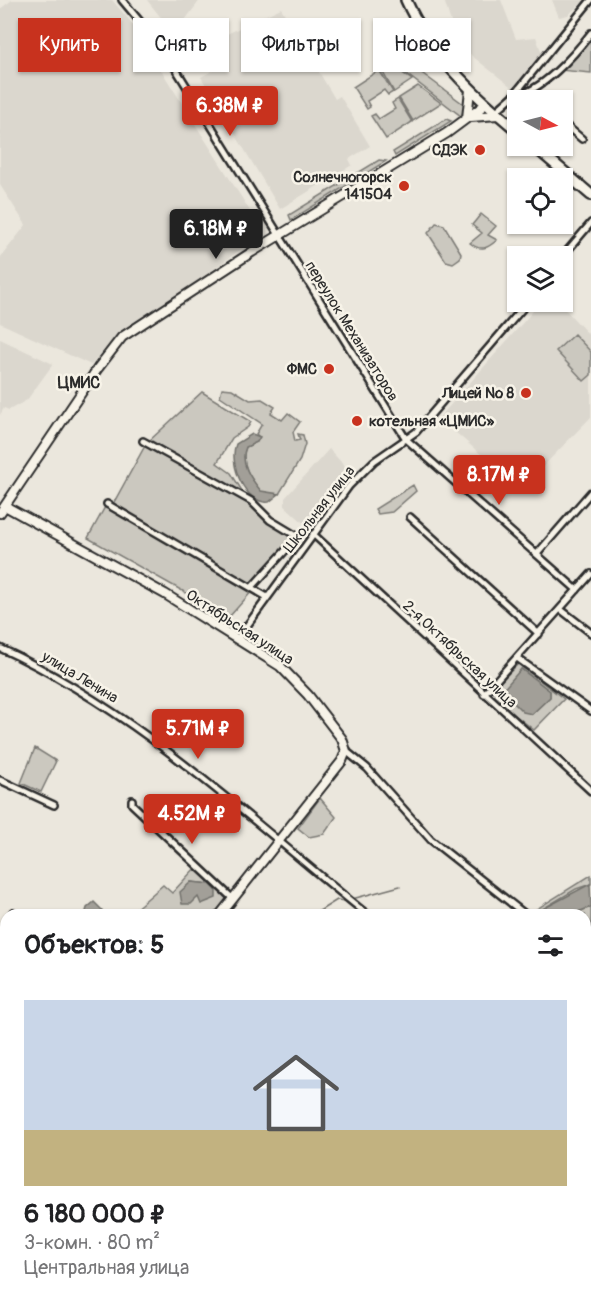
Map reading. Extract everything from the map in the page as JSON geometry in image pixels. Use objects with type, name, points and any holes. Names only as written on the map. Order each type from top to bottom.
[{"type":"main road","points":[[406,0],[432,45],[470,90],[507,122]]},
{"type":"main road","points":[[546,156],[591,195]]},
{"type":"street","name":"переулок Механизаторов","points":[[122,0],[164,50],[277,236],[406,439],[577,590]]},
{"type":"street","points":[[518,90],[591,0]]},
{"type":"street","points":[[530,90],[555,72],[591,33]]},
{"type":"street","points":[[467,118],[470,90]]},
{"type":"street","points":[[467,118],[496,114],[507,102]]},
{"type":"street","points":[[2,508],[117,342],[169,305],[486,104]]},
{"type":"street","points":[[573,131],[582,139]]},
{"type":"street","points":[[571,246],[591,223]]},
{"type":"street","name":"Школьная улица","points":[[238,638],[356,478],[374,461],[423,425],[519,312]]},
{"type":"street","points":[[143,441],[251,501],[270,520],[295,535],[294,541],[253,586]]},
{"type":"street","points":[[537,554],[591,492]]},
{"type":"street","points":[[107,504],[253,586],[267,597]]},
{"type":"street","name":"Октябрьская улица","points":[[2,508],[135,577],[238,638],[290,675],[335,729],[346,751],[367,768],[431,840],[518,909]]},
{"type":"street","points":[[410,517],[539,634]]},
{"type":"street","name":"2-я Октябрьская улица","points":[[313,534],[591,791]]},
{"type":"street","points":[[484,694],[591,574]]},
{"type":"street","points":[[560,609],[591,633]]},
{"type":"street","name":"улица Ленина","points":[[0,648],[64,679],[129,721],[361,909]]},
{"type":"street","points":[[517,658],[591,711]]},
{"type":"street","points":[[225,909],[338,766],[346,751]]},
{"type":"street","points":[[0,780],[54,805]]},
{"type":"street","points":[[132,800],[132,804],[233,899]]},
{"type":"shaded area","name":"ЦМИС","points":[[12,0],[112,0],[133,26],[133,72],[162,72],[264,233],[110,343],[91,365],[0,323],[0,258],[26,225],[0,185],[0,9]]},
{"type":"shaded area","points":[[147,0],[200,0],[187,18],[161,18]]},
{"type":"shaded area","points":[[444,0],[501,0],[516,39],[536,37],[542,54],[514,89],[471,55],[471,18],[450,18]]},
{"type":"shaded area","points":[[552,0],[585,0],[568,15],[559,17]]},
{"type":"shaded area","points":[[281,8],[287,18],[260,18]]},
{"type":"shaded area","points":[[241,27],[241,72],[319,72],[335,99],[340,96],[370,146],[349,159],[352,165],[280,209],[201,77],[210,72],[229,72],[229,33]]},
{"type":"shaded area","points":[[591,37],[591,73],[559,70]]},
{"type":"shaded area","points":[[376,72],[380,72],[393,92],[388,95],[384,90],[367,101],[370,107],[367,109],[353,87]]},
{"type":"shaded area","points":[[383,72],[401,72],[412,80],[394,92]]},
{"type":"shaded area","points":[[404,72],[420,72],[466,106],[461,116]]},
{"type":"shaded area","points":[[418,86],[441,103],[413,121],[399,98]]},
{"type":"shaded area","points":[[398,99],[412,122],[386,139],[371,116],[375,114],[379,119],[395,109],[392,103]]},
{"type":"shaded area","points":[[446,119],[451,121],[395,156],[393,152]]},
{"type":"shaded area","points":[[379,160],[386,161],[291,220],[289,215]]},
{"type":"shaded area","points":[[481,214],[496,226],[488,235],[497,240],[481,248],[470,243],[482,233],[472,225]]},
{"type":"shaded area","points":[[436,223],[444,225],[461,253],[460,258],[453,263],[446,261],[428,233]]},
{"type":"shaded area","name":"Лицей № 8","points":[[532,312],[567,312],[591,337],[591,417],[521,489],[439,418]]},
{"type":"shaded area","points":[[574,334],[591,352],[591,375],[584,381],[556,351]]},
{"type":"shaded area","points":[[0,339],[53,364],[27,400],[9,410],[4,408],[0,415]]},
{"type":"shaded area","points":[[222,388],[232,389],[250,400],[262,399],[275,407],[271,413],[282,420],[288,413],[300,422],[293,432],[295,441],[300,440],[298,434],[303,435],[305,444],[300,460],[279,494],[261,492],[245,465],[246,447],[257,442],[259,437],[256,434],[262,424],[220,396]]},
{"type":"shaded area","points":[[202,392],[251,422],[248,427],[232,438],[217,463],[231,473],[244,494],[149,441]]},
{"type":"shaded area","points":[[252,434],[260,437],[257,442],[246,447],[245,465],[261,491],[279,494],[269,502],[260,501],[246,490],[240,481],[234,461],[236,444]]},
{"type":"shaded area","points":[[146,444],[252,506],[269,522],[292,535],[292,540],[252,585],[113,504]]},
{"type":"shaded area","points":[[329,449],[353,475],[308,527],[285,506],[285,498]]},
{"type":"shaded area","points":[[413,485],[416,491],[392,512],[378,514],[375,509]]},
{"type":"shaded area","points":[[106,505],[254,589],[229,617],[88,538]]},
{"type":"shaded area","points":[[518,664],[564,699],[534,730],[491,696],[491,691]],"holes":[[[522,669],[550,691],[550,697],[532,714]]]},
{"type":"shaded area","points":[[521,669],[550,691],[550,697],[532,714],[523,712],[502,691]]},
{"type":"shaded area","points":[[35,748],[56,761],[41,792],[21,783]]},
{"type":"shaded area","points":[[320,798],[336,817],[324,834],[309,837],[298,828]]},
{"type":"shaded area","points":[[196,867],[229,899],[221,909],[135,909],[163,885],[172,893]],"holes":[[[191,882],[210,884],[201,900],[198,897],[194,899]]]},
{"type":"shaded area","points":[[591,875],[591,884],[576,889],[542,909],[537,909]]},
{"type":"shaded area","points":[[191,882],[210,884],[216,890],[216,898],[201,904],[198,897],[191,904],[182,904],[180,892]]},
{"type":"shaded area","points":[[590,884],[591,907],[543,909]]},
{"type":"shaded area","points":[[94,902],[101,909],[87,909]]},
{"type":"waterway","points":[[352,899],[400,886]]},
{"type":"waterway","points":[[323,909],[337,900],[346,901]]},
{"type":"place","name":"СДЭК","points":[[480,150]]},
{"type":"place","name":"Солнечногорск 141504","points":[[404,186]]},
{"type":"place","name":"ФМС","points":[[329,369]]},
{"type":"place","name":"Лицей № 8","points":[[526,393]]},
{"type":"place","name":"котельная «ЦМИС»","points":[[357,421]]},
{"type":"district","name":"ЦМИС","points":[[79,382]]}]
